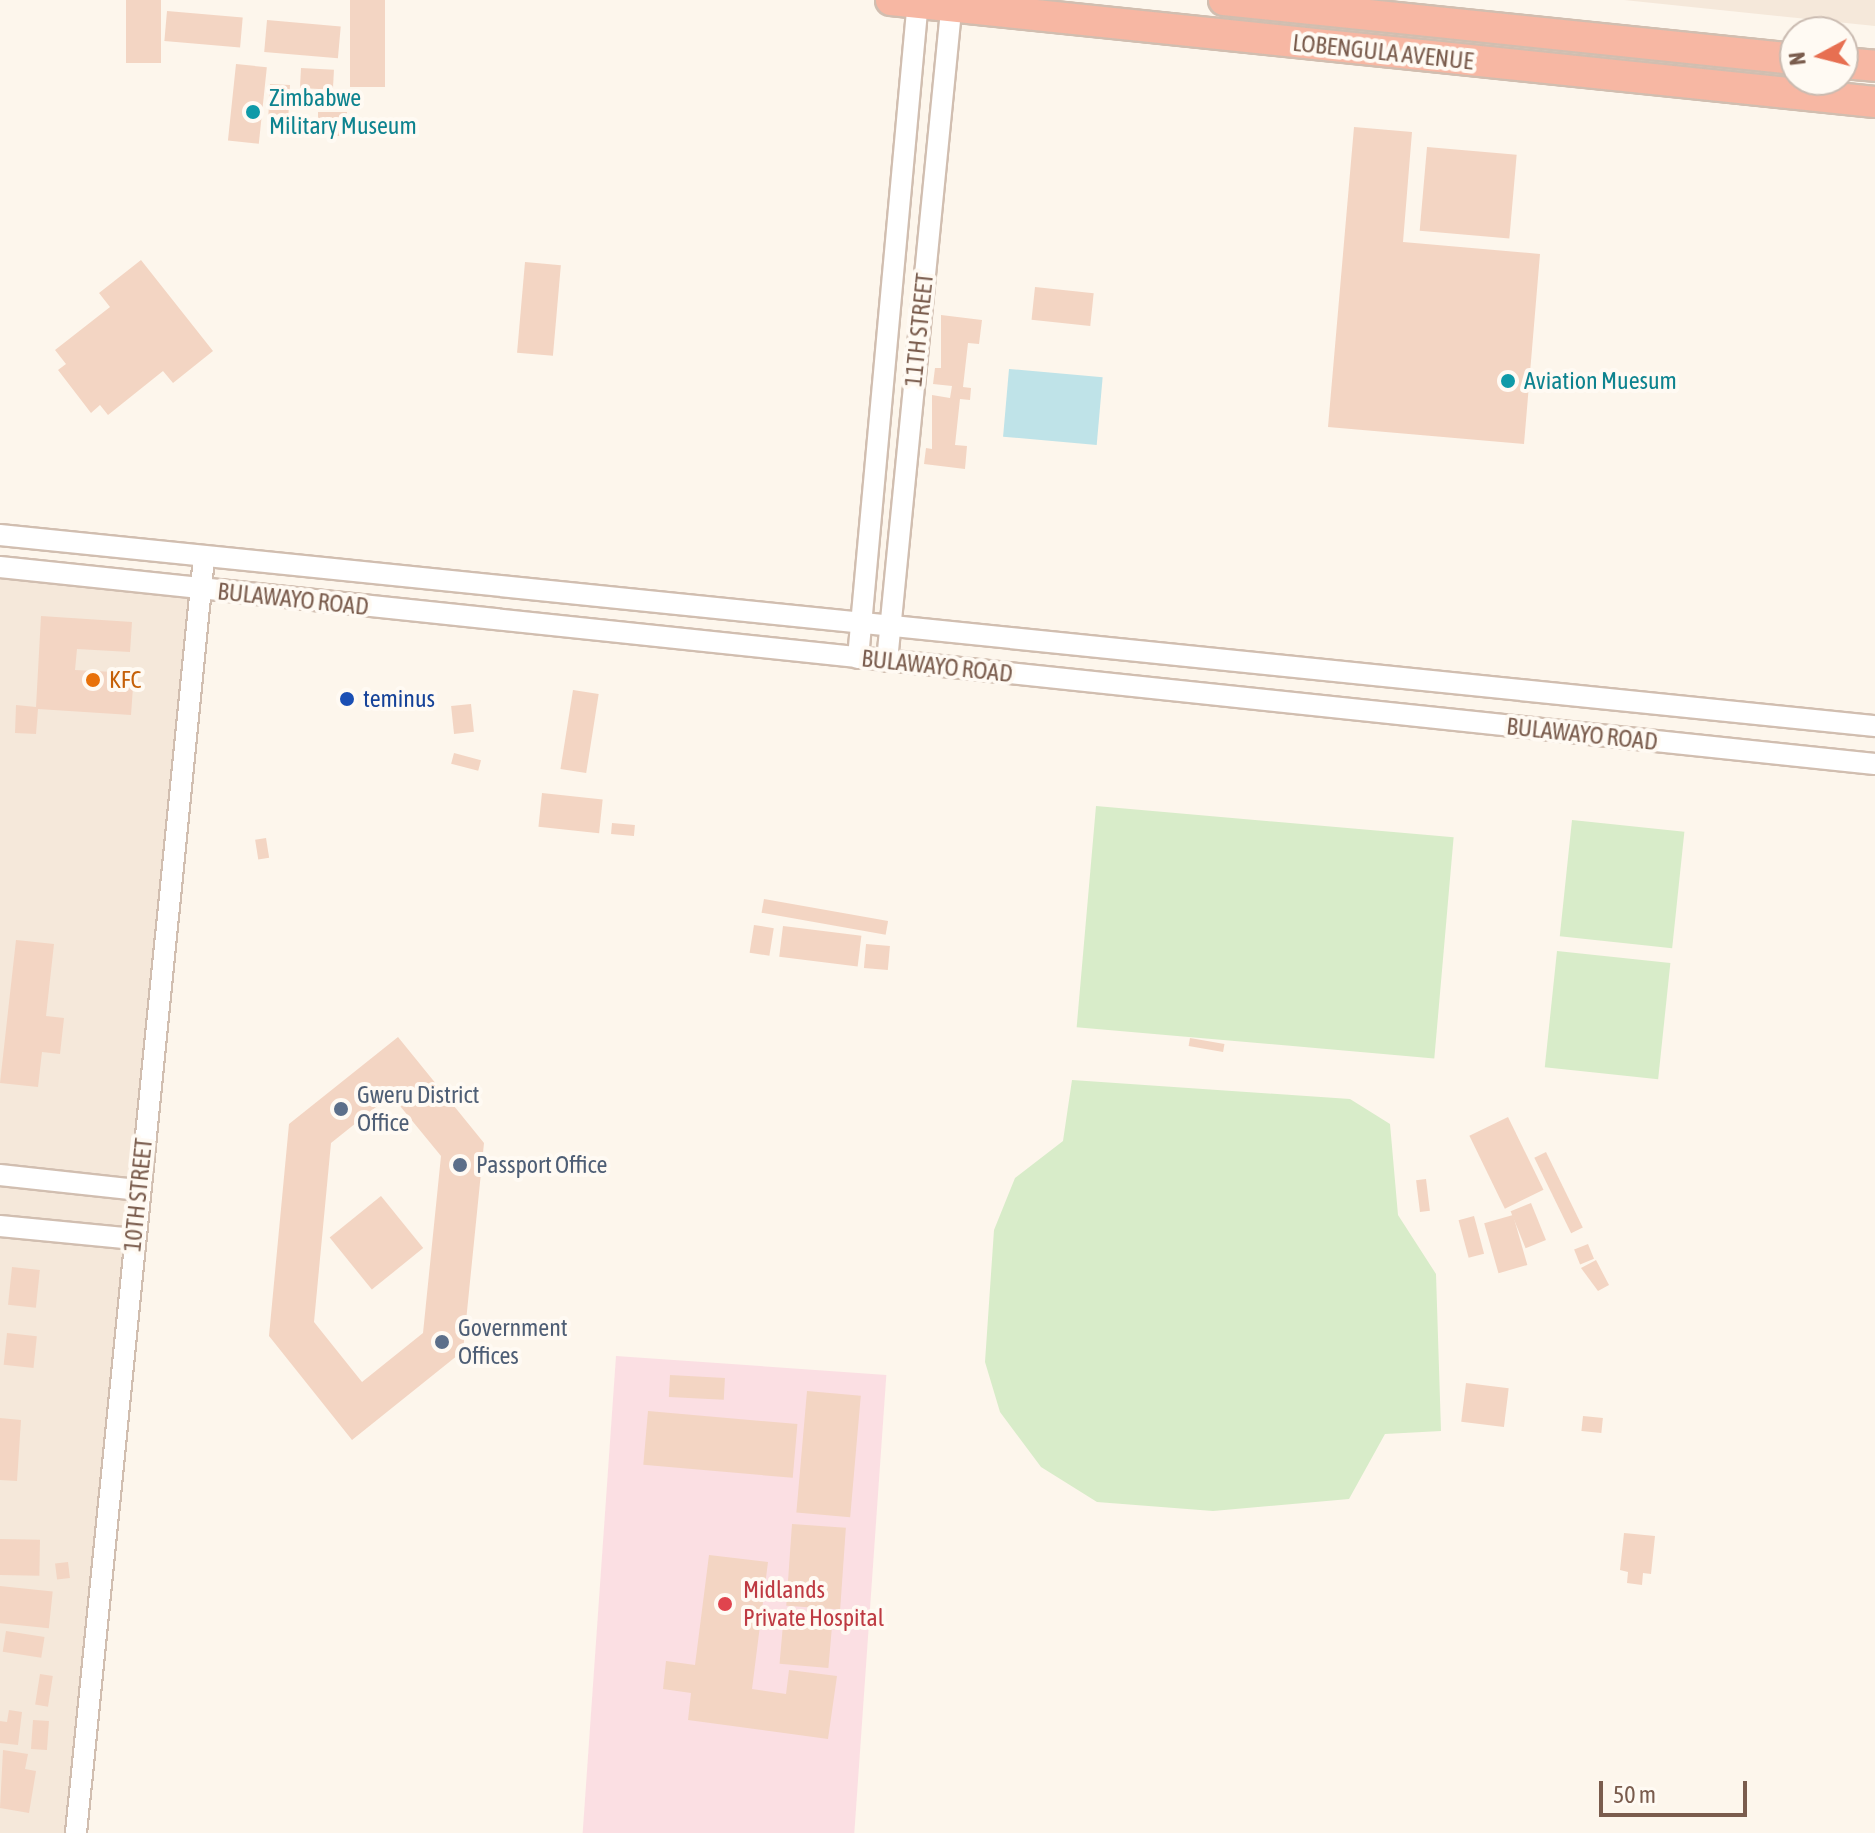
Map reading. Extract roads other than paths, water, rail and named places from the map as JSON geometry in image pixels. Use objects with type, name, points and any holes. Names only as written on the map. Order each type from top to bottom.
[{"type":"highway","name":"LOBENGULA AVENUE","points":[[1224,0],[1779,57]]},
{"type":"highway","name":"LOBENGULA AVENUE","points":[[909,1],[952,3],[1875,102]]},
{"type":"street","name":"11TH STREET","points":[[858,658],[909,1]]},
{"type":"street","name":"11TH STREET","points":[[887,661],[952,3]]},
{"type":"street","name":"BULAWAYO ROAD","points":[[0,535],[862,619],[1875,726]]},
{"type":"street","name":"10TH STREET","points":[[76,1833],[204,557]]},
{"type":"street","name":"BULAWAYO ROAD","points":[[0,567],[1875,764]]},
{"type":"street","points":[[0,1175],[139,1190]]},
{"type":"street","points":[[0,1226],[134,1239]]},
{"type":"water","points":[[1009,369],[1103,377],[1097,445],[1003,437]]},
{"type":"place","name":"Zimbabwe Military Museum","points":[[253,112]]},
{"type":"place","name":"Aviation Muesum","points":[[1508,381]]},
{"type":"place","name":"KFC","points":[[93,680]]},
{"type":"place","name":"teminus","points":[[347,699]]},
{"type":"place","name":"Gweru District Office","points":[[341,1109]]},
{"type":"place","name":"Passport Office","points":[[460,1165]]},
{"type":"place","name":"Government Offices","points":[[442,1342]]},
{"type":"place","name":"Midlands Private Hospital","points":[[725,1604]]}]
